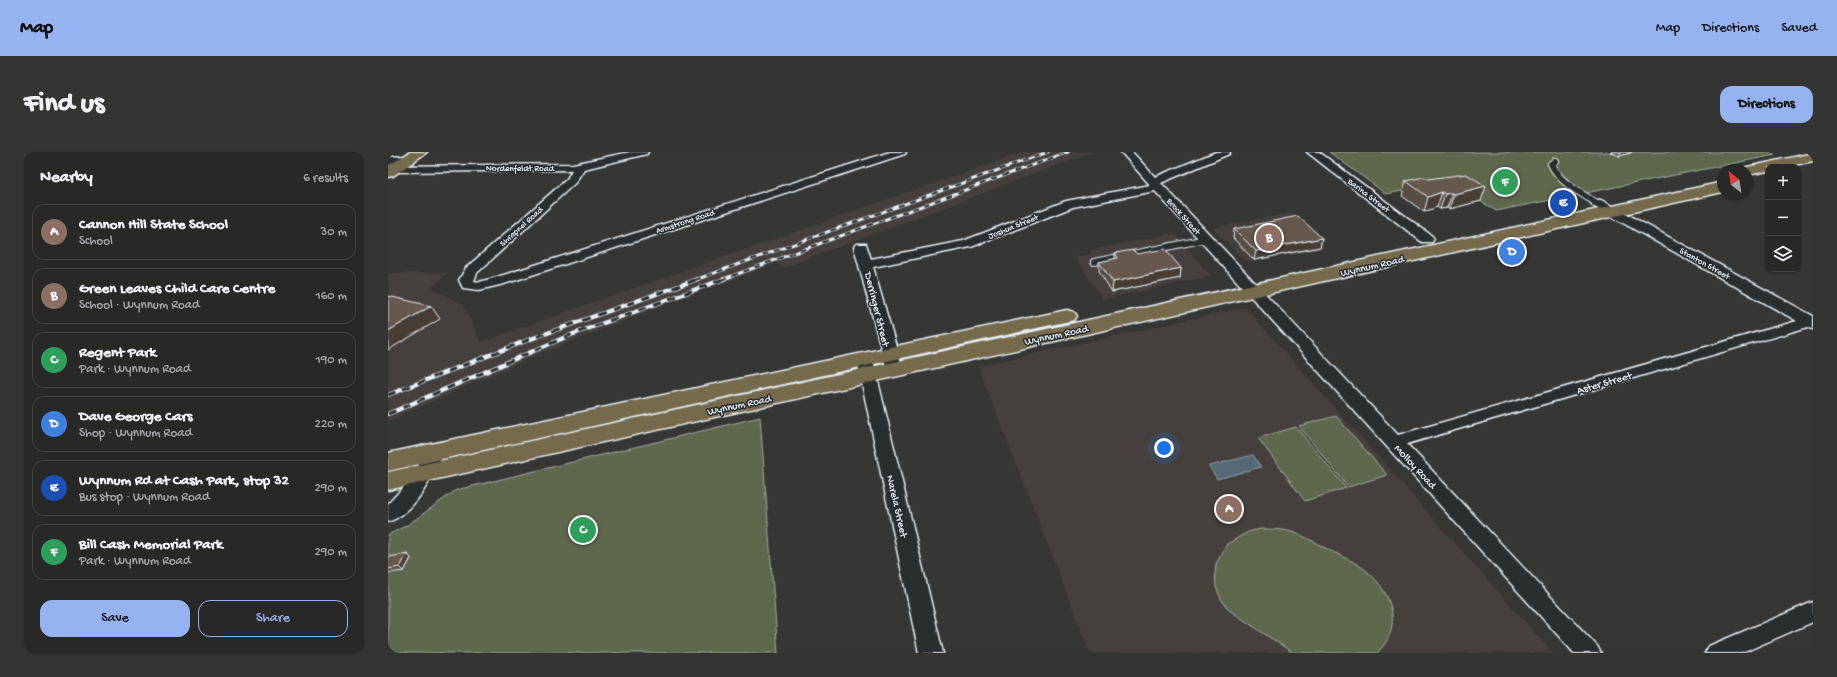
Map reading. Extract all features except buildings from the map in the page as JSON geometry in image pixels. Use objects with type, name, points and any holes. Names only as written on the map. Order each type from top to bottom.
[{"type":"main road","points":[[390,167],[408,160],[420,152]]},
{"type":"main road","points":[[1753,170],[1813,157]]},
{"type":"main road","points":[[1801,168],[1813,166]]},
{"type":"main road","name":"Wynnum Road","points":[[1249,285],[1427,239],[1717,177]]},
{"type":"main road","points":[[1753,180],[1765,177]]},
{"type":"main road","name":"Wynnum Road","points":[[388,481],[892,362],[1249,285],[1613,212],[1717,188]]},
{"type":"main road","name":"Wynnum Road","points":[[388,462],[436,451],[867,368]]},
{"type":"street","name":"Nordenfeldt Road","points":[[390,167],[579,166],[602,157],[643,152]]},
{"type":"street","name":"Armstrong Road","points":[[470,286],[499,281],[901,152]]},
{"type":"street","name":"Brock Street","points":[[1126,152],[1249,285]]},
{"type":"street","name":"Joshua Street","points":[[867,264],[966,244],[1070,204],[1156,185],[1225,152]]},
{"type":"street","name":"Barina Street","points":[[1312,152],[1427,239]]},
{"type":"street","name":"Shrapnel Road","points":[[470,286],[466,280],[471,271],[571,181],[579,166]]},
{"type":"street","name":"Stanton Street","points":[[1597,203],[1812,322]]},
{"type":"street","name":"Derringer Street","points":[[861,247],[867,264],[892,362]]},
{"type":"street","name":"Molloy Road","points":[[1249,285],[1589,653]]},
{"type":"street","name":"Aster Street","points":[[1394,442],[1812,322]]},
{"type":"street","name":"Narela Street","points":[[867,368],[931,653]]},
{"type":"street","points":[[388,514],[408,498],[436,451]]},
{"type":"street","points":[[1717,653],[1813,612]]},
{"type":"lane","points":[[1555,161],[1551,164],[1552,169],[1577,191],[1597,203]]},
{"type":"lane","points":[[1094,262],[1206,239]]},
{"type":"shaded area","points":[[1023,152],[1093,152],[782,268],[777,263],[653,309],[528,359],[388,421],[388,273],[448,273],[431,288],[463,304],[481,342]]},
{"type":"shaded area","points":[[1289,213],[1327,248],[1253,262],[1243,259],[1213,228]]},
{"type":"shaded area","points":[[1174,233],[1211,276],[1103,299],[1075,257],[1092,254],[1090,250]]},
{"type":"shaded area","points":[[1245,307],[1553,653],[1090,653],[978,366]]},
{"type":"green space","points":[[1329,152],[1768,152],[1775,155],[1730,164],[1717,164],[1717,167],[1496,211],[1450,182],[1386,194]]},
{"type":"green space","points":[[1336,416],[1387,475],[1348,487],[1299,426]]},
{"type":"green space","points":[[760,417],[778,653],[388,653],[388,535],[409,524],[456,490]]},
{"type":"green space","points":[[1296,427],[1346,488],[1305,501],[1258,438]]},
{"type":"green space","points":[[1260,529],[1285,530],[1303,536],[1349,560],[1369,573],[1384,591],[1392,612],[1390,633],[1385,643],[1377,653],[1293,653],[1229,610],[1221,599],[1216,587],[1216,564],[1227,544],[1248,532]]},
{"type":"water","points":[[1253,455],[1261,467],[1217,479],[1209,466]]},
{"type":"railway","points":[[695,280],[1048,152]]},
{"type":"railway","points":[[721,280],[1068,152]]},
{"type":"railway","points":[[388,395],[528,340],[698,279]]},
{"type":"railway","points":[[388,414],[568,336],[724,279]]},
{"type":"place","name":"Bill Cash Memorial Park","points":[[1505,182]]},
{"type":"place","name":"Wynnum Rd at Cash Park, stop 32","points":[[1563,203]]},
{"type":"place","name":"Green Leaves Child Care Centre","points":[[1269,238]]},
{"type":"place","name":"Dave George Cars","points":[[1512,252]]},
{"type":"place","name":"Cannon Hill State School","points":[[1229,509]]},
{"type":"place","name":"Regent Park","points":[[583,530]]}]
